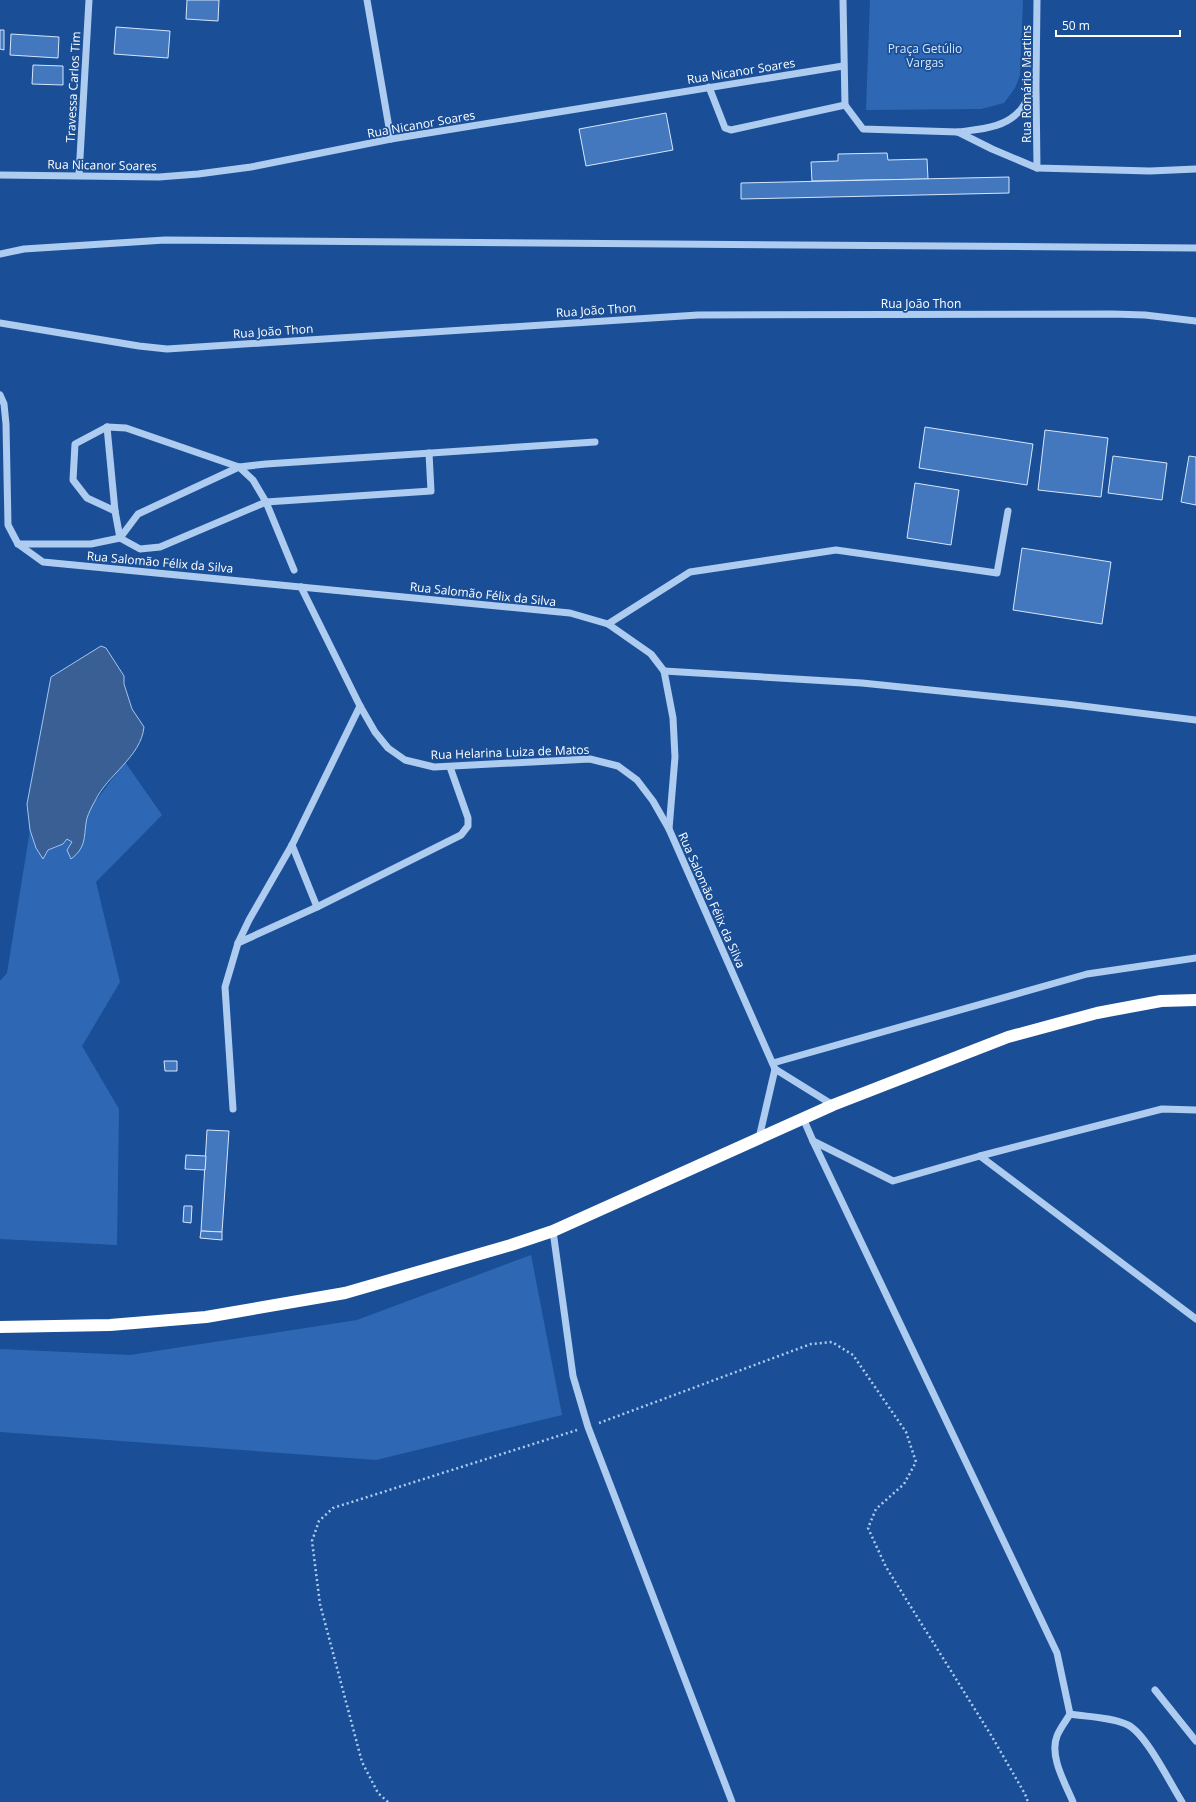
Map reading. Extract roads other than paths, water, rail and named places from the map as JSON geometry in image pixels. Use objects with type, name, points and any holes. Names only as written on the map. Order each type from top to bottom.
[{"type":"highway","points":[[0,1327],[110,1325],[206,1317],[344,1292],[511,1245],[553,1231],[832,1105],[1008,1037],[1097,1013],[1161,1001],[1196,1000]]},
{"type":"street","name":"Travessa Carlos Tim","points":[[79,175],[89,0]]},
{"type":"street","points":[[367,0],[391,140]]},
{"type":"street","points":[[843,0],[844,104],[863,129],[958,132],[990,128],[1005,122],[1021,109],[1036,86]]},
{"type":"street","name":"Rua Romário Martins","points":[[1036,168],[1037,0]]},
{"type":"street","name":"Rua Nicanor Soares","points":[[0,175],[159,177],[198,174],[251,167],[391,140],[843,66]]},
{"type":"street","points":[[709,88],[725,128],[731,130],[844,104]]},
{"type":"street","points":[[958,132],[1036,168],[1150,171],[1196,170]]},
{"type":"street","points":[[0,254],[24,249],[165,240],[1196,248]]},
{"type":"street","name":"Rua João Thon","points":[[0,323],[139,346],[167,349],[698,315],[1112,314],[1146,315],[1196,321]]},
{"type":"street","name":"Rua Salomão Félix da Silva","points":[[0,395],[4,404],[6,424],[8,525],[18,544],[43,562],[570,613],[608,624],[631,638],[651,654],[664,671],[673,718],[675,757],[669,829],[774,1066]]},
{"type":"street","points":[[107,427],[115,511],[120,538]]},
{"type":"street","points":[[115,511],[87,498],[73,480],[75,444],[107,427],[126,428],[239,468],[253,480],[266,502],[294,570]]},
{"type":"street","points":[[120,538],[138,514],[239,468],[266,464],[595,442]]},
{"type":"street","points":[[18,544],[92,544],[120,538],[140,549],[160,547],[266,502],[431,491],[429,453]]},
{"type":"street","points":[[608,624],[690,572],[836,550],[997,573],[1008,511]]},
{"type":"street","name":"Rua Helarina Luiza de Matos","points":[[301,587],[360,706],[375,732],[388,748],[404,760],[434,767],[450,767],[590,759],[618,766],[637,780],[653,801],[669,829]]},
{"type":"street","points":[[664,671],[862,683],[1066,704],[1196,720]]},
{"type":"street","points":[[233,1109],[225,987],[238,943],[249,920],[292,846],[360,706]]},
{"type":"street","points":[[238,943],[317,907],[461,835],[468,826],[468,818],[450,767]]},
{"type":"street","points":[[292,846],[317,907]]},
{"type":"street","points":[[774,1066],[1087,974],[1196,958]]},
{"type":"street","points":[[774,1066],[832,1105]]},
{"type":"street","points":[[759,1138],[774,1066]]},
{"type":"street","points":[[813,1141],[894,1181],[980,1156],[1162,1109],[1196,1110]]},
{"type":"street","points":[[803,1118],[1057,1654],[1070,1714],[1057,1736],[1055,1746],[1056,1757],[1074,1802]]},
{"type":"street","points":[[980,1156],[1196,1319]]},
{"type":"street","points":[[553,1231],[573,1376],[588,1427],[732,1802]]},
{"type":"street","points":[[1156,1690],[1196,1741]]},
{"type":"street","points":[[1070,1714],[1116,1721],[1128,1725],[1140,1733],[1182,1802]]},
{"type":"park label","name":"Praça Getúlio Vargas","points":[[925,55]]}]
